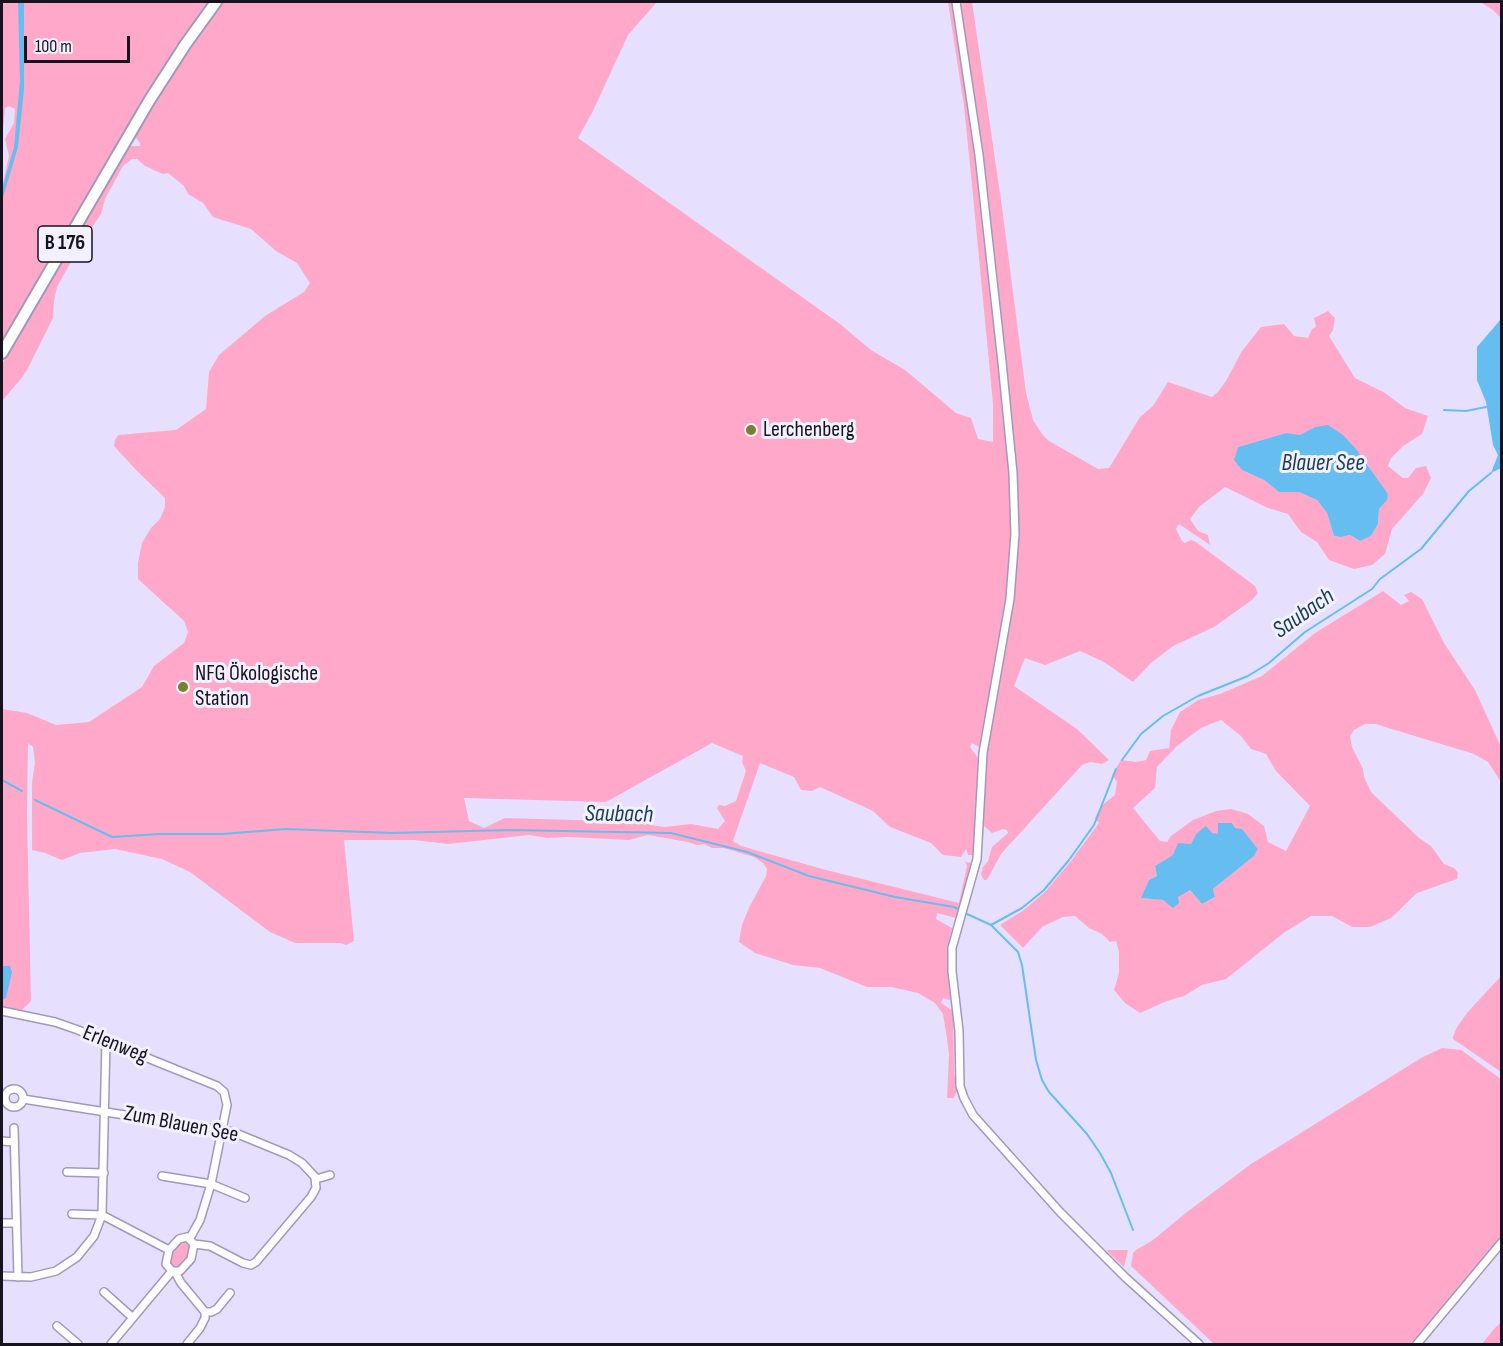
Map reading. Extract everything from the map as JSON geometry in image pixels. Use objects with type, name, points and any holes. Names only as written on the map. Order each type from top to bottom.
[{"type":"main road","name":"B 176","points":[[2,353],[149,101],[216,2]]},
{"type":"street","points":[[956,2],[979,155],[1001,351],[1013,473],[1015,534],[1010,599],[983,753],[977,859],[953,940],[952,966],[958,1031],[958,1075],[961,1091],[969,1109],[1080,1233],[1199,1344]]},
{"type":"street","name":"Erlenweg","points":[[2,1011],[55,1022],[106,1040],[217,1086],[224,1092],[227,1105],[222,1129]]},
{"type":"street","points":[[2,1276],[31,1277],[50,1273],[71,1262],[87,1248],[94,1236],[102,1215],[106,1040]]},
{"type":"street","name":"Zum Blauen See","points":[[23,1099],[222,1129],[289,1155],[310,1171],[316,1179]]},
{"type":"street","points":[[14,1128],[18,1277]]},
{"type":"street","points":[[111,1344],[173,1271],[180,1271],[189,1263],[193,1254],[192,1241],[211,1184],[222,1129]]},
{"type":"street","points":[[2,1141],[14,1142]]},
{"type":"street","points":[[67,1172],[104,1173]]},
{"type":"street","points":[[187,1344],[200,1328],[205,1312],[166,1264],[169,1250],[179,1239],[192,1241],[210,1246],[251,1265],[311,1197],[316,1188],[316,1179],[330,1175]]},
{"type":"street","points":[[162,1176],[211,1184],[245,1198]]},
{"type":"street","points":[[72,1214],[102,1215],[169,1250]]},
{"type":"street","points":[[2,1223],[16,1223]]},
{"type":"street","points":[[1417,1344],[1502,1242]]},
{"type":"street","points":[[104,1292],[133,1318]]},
{"type":"street","points":[[205,1312],[217,1309],[230,1293]]},
{"type":"street","points":[[57,1326],[78,1344]]},
{"type":"shaded area","points":[[2,2],[209,2],[176,45],[163,71],[138,107],[2,344],[2,187],[9,156],[5,139],[14,123],[15,109],[9,106],[5,108],[2,142]]},
{"type":"shaded area","points":[[222,2],[657,2],[628,35],[578,138],[840,324],[871,350],[905,370],[956,413],[971,418],[978,439],[993,442],[993,404],[964,106],[948,2],[953,2],[976,155],[1011,475],[1012,533],[1007,599],[981,743],[979,747],[972,743],[970,747],[978,758],[973,855],[968,855],[966,849],[961,857],[943,855],[931,843],[890,827],[873,811],[820,787],[812,791],[801,790],[794,777],[760,763],[733,841],[741,846],[826,870],[959,903],[967,866],[965,862],[972,863],[956,918],[937,913],[936,919],[952,928],[947,951],[952,998],[949,1000],[943,998],[941,1003],[953,1011],[954,1073],[957,1091],[954,1098],[947,1098],[949,1055],[947,1038],[943,1014],[935,1003],[918,993],[891,987],[867,987],[820,968],[793,965],[755,953],[739,942],[742,925],[766,876],[767,869],[754,857],[724,848],[712,848],[704,844],[697,845],[648,835],[629,840],[547,838],[529,835],[448,844],[414,840],[344,840],[354,941],[346,945],[295,943],[270,932],[190,872],[162,859],[115,849],[80,853],[62,860],[32,850],[32,782],[35,763],[33,747],[28,743],[27,816],[31,1001],[22,1010],[2,1007],[2,709],[27,713],[56,725],[89,722],[142,687],[154,666],[184,643],[188,632],[184,621],[138,579],[142,543],[160,519],[165,507],[165,498],[114,446],[115,440],[118,435],[176,430],[206,409],[209,372],[219,355],[265,316],[304,292],[310,283],[297,263],[276,251],[251,229],[213,217],[203,203],[188,194],[184,186],[168,173],[163,174],[145,166],[137,159],[132,159],[123,166],[105,199],[101,214],[82,242],[57,287],[53,318],[27,370],[2,401],[2,364],[129,146],[140,146],[135,134]],"holes":[[[712,743],[743,756],[742,762],[746,771],[736,801],[725,806],[719,805],[717,808],[725,821],[718,829],[691,824],[664,827],[637,819],[608,821],[505,818],[484,828],[469,821],[464,798],[606,802]]]},
{"type":"shaded area","points":[[958,2],[972,2],[1026,393],[1033,420],[1049,441],[1098,469],[1109,468],[1140,417],[1153,406],[1168,382],[1212,397],[1226,381],[1242,351],[1261,327],[1284,324],[1294,336],[1308,338],[1312,329],[1316,327],[1314,318],[1328,311],[1335,318],[1333,330],[1329,336],[1355,378],[1385,393],[1405,408],[1428,416],[1422,434],[1403,446],[1391,458],[1388,466],[1403,478],[1408,478],[1416,468],[1426,466],[1431,478],[1423,494],[1392,529],[1385,554],[1372,565],[1354,569],[1329,560],[1317,542],[1301,532],[1288,514],[1268,508],[1225,487],[1199,507],[1190,519],[1198,531],[1208,535],[1210,545],[1179,524],[1176,529],[1182,541],[1196,542],[1255,586],[1258,593],[1252,600],[1214,627],[1173,646],[1151,663],[1133,682],[1104,662],[1080,651],[1045,665],[1025,658],[1014,686],[1077,729],[1109,760],[1102,764],[1090,762],[1082,765],[1001,854],[987,880],[984,880],[981,875],[983,867],[988,861],[992,847],[1008,833],[1003,829],[992,833],[984,826],[984,791],[989,737],[1013,599],[1018,535],[1017,489],[982,154]],"holes":[[[1315,427],[1365,459],[1372,473],[1388,494],[1379,509],[1378,524],[1371,536],[1360,541],[1350,535],[1334,536],[1327,513],[1317,500],[1299,492],[1279,492],[1264,480],[1242,470],[1238,447],[1286,433],[1300,436]]]},
{"type":"shaded area","points":[[1480,2],[1501,2],[1501,18],[1493,10]]},
{"type":"shaded area","points":[[1383,591],[1401,605],[1409,601],[1404,595],[1411,592],[1422,599],[1444,643],[1475,690],[1501,747],[1501,782],[1488,762],[1474,754],[1376,724],[1365,724],[1354,730],[1350,736],[1352,747],[1371,792],[1419,838],[1431,846],[1444,864],[1454,868],[1458,873],[1457,879],[1417,893],[1391,918],[1370,927],[1352,927],[1332,916],[1311,916],[1285,932],[1226,979],[1202,985],[1184,996],[1140,1013],[1125,1003],[1114,990],[1119,973],[1119,952],[1116,941],[1110,942],[1075,916],[1063,917],[1042,927],[1023,948],[1000,925],[1024,910],[1046,891],[1099,823],[1095,818],[1101,806],[1115,795],[1117,782],[1112,775],[1121,760],[1136,762],[1146,760],[1150,751],[1169,748],[1171,730],[1180,712],[1198,700],[1220,694],[1262,676],[1315,633]],"holes":[[[1221,720],[1241,736],[1251,749],[1266,754],[1276,771],[1310,806],[1286,851],[1268,842],[1264,826],[1248,814],[1231,809],[1216,811],[1193,820],[1171,836],[1167,842],[1160,841],[1133,808],[1155,788],[1157,767],[1177,746],[1201,728]],[[1242,830],[1258,849],[1254,856],[1213,889],[1215,897],[1202,904],[1190,890],[1182,893],[1170,903],[1142,898],[1149,880],[1157,876],[1155,866],[1191,845],[1196,834],[1218,834]]]},
{"type":"shaded area","points":[[1501,976],[1501,1072],[1453,1037],[1467,1013]]},
{"type":"shaded area","points":[[1442,1048],[1461,1050],[1501,1079],[1501,1236],[1411,1344],[1214,1344],[1131,1266],[1133,1253],[1136,1250],[1153,1240],[1251,1164],[1421,1058]]},
{"type":"shaded area","points":[[186,1240],[191,1245],[188,1258],[179,1268],[171,1267],[169,1263],[172,1251]]},
{"type":"shaded area","points":[[1107,1250],[1128,1250],[1124,1267],[1108,1252]]},
{"type":"shaded area","points":[[1501,1322],[1501,1344],[1482,1344],[1494,1329]]},
{"type":"water","points":[[18,2],[24,2],[24,89],[18,147],[2,201],[2,189],[14,147],[20,81]]},
{"type":"water","points":[[1501,319],[1501,468],[1491,473],[1498,455],[1493,445],[1486,402],[1477,380],[1477,347]]},
{"type":"water","name":"Blauer See","points":[[1328,425],[1343,435],[1356,449],[1388,494],[1387,500],[1379,509],[1378,524],[1371,536],[1360,541],[1350,535],[1334,536],[1327,513],[1317,500],[1299,492],[1279,492],[1264,480],[1242,470],[1234,460],[1238,447],[1286,433],[1300,435],[1315,427]]},
{"type":"water","points":[[1218,823],[1232,823],[1235,828],[1242,829],[1258,849],[1254,856],[1213,889],[1215,897],[1202,904],[1190,890],[1178,897],[1179,903],[1173,908],[1163,900],[1141,898],[1149,880],[1157,876],[1155,866],[1173,855],[1178,843],[1191,844],[1196,834],[1206,826],[1212,833],[1218,834]]},
{"type":"water","points":[[2,966],[10,966],[12,972],[6,998],[2,1000]]},
{"type":"waterway","points":[[1444,410],[1466,411],[1486,407]]},
{"type":"waterway","name":"Saubach","points":[[1122,760],[1141,734],[1163,716],[1198,696],[1248,676],[1269,663],[1305,632],[1372,589],[1380,579],[1421,549],[1469,491],[1491,473]]},
{"type":"waterway","name":"Saubach","points":[[991,925],[1022,908],[1044,890],[1069,860],[1094,825],[1116,769]]},
{"type":"waterway","name":"Saubach","points":[[2,780],[22,791]]},
{"type":"waterway","name":"Saubach","points":[[35,800],[112,837],[222,834],[286,829],[392,833],[509,830],[671,833],[747,852],[809,876],[960,910]]},
{"type":"waterway","points":[[965,913],[991,925],[1018,952],[1022,965],[1036,1060],[1042,1080],[1049,1092],[1087,1134],[1100,1153],[1111,1173],[1133,1230]]},
{"type":"place","name":"Lerchenberg","points":[[751,430]]},
{"type":"place","name":"NFG Ökologische Station","points":[[183,687]]}]
